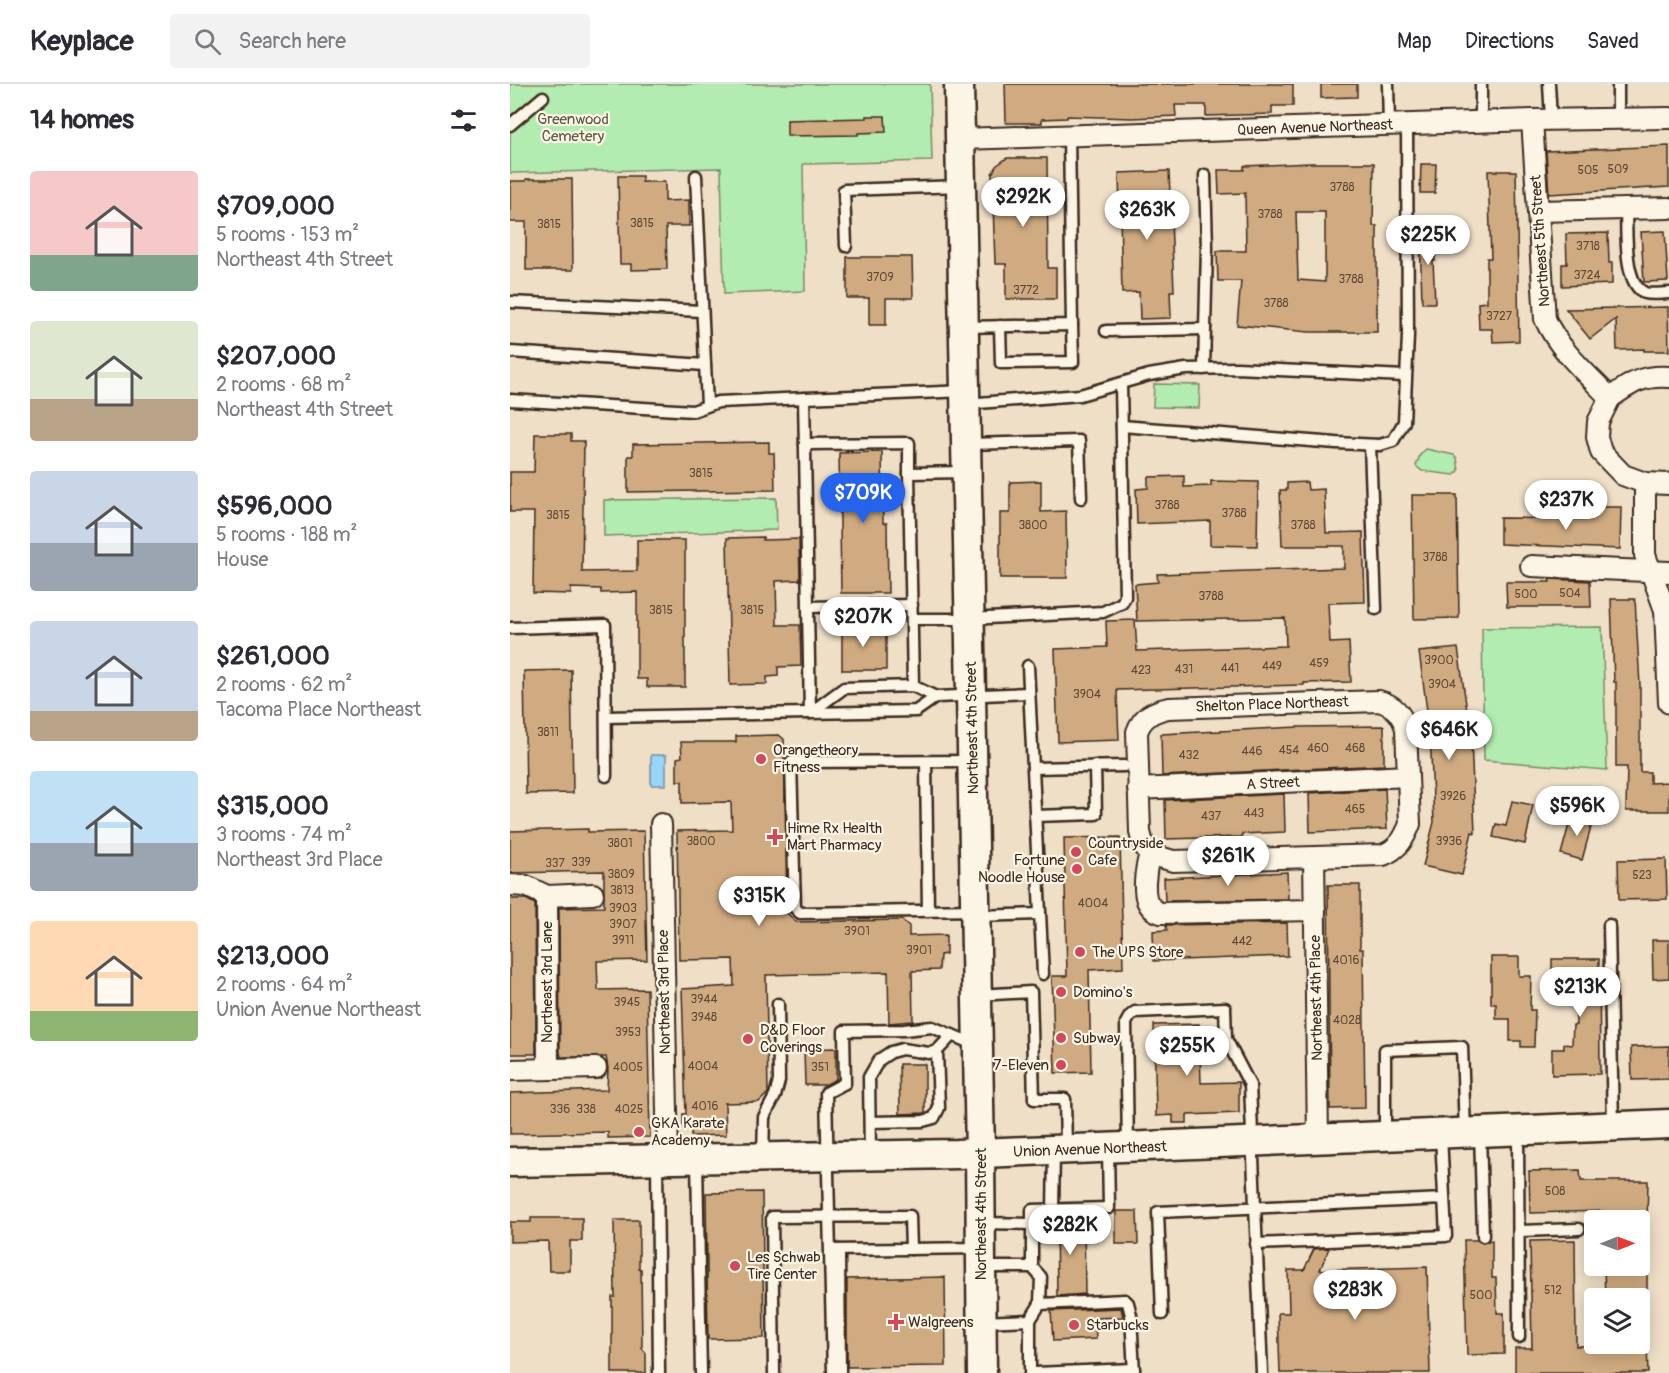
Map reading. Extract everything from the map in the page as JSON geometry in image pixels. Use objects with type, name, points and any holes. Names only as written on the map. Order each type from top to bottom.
[{"type":"main road","name":"Northeast 4th Street","points":[[959,84],[981,1153],[982,1373]]},
{"type":"main road","name":"Union Avenue Northeast","points":[[510,1162],[981,1153],[1669,1124]]},
{"type":"street","name":"Queen Avenue Northeast","points":[[961,139],[1398,124],[1669,118]]},
{"type":"street","name":"Northeast 5th Street","points":[[1541,120],[1538,211],[1545,319],[1561,345],[1610,398]]},
{"type":"street","points":[[1538,211],[1669,208]]},
{"type":"street","points":[[1669,377],[1654,376],[1640,379],[1610,398],[1598,422],[1597,437],[1601,452],[1623,475],[1645,483],[1669,484]]},
{"type":"street","points":[[1645,483],[1645,555],[1660,572],[1665,610],[1669,703]]},
{"type":"street","points":[[1531,566],[1660,572]]},
{"type":"street","name":"Shelton Place Northeast","points":[[1138,789],[1137,732],[1140,722],[1156,710],[1169,708],[1379,701],[1388,703],[1403,718],[1406,729],[1408,776]]},
{"type":"street","points":[[1138,789],[1140,832],[1143,844],[1150,854],[1173,861],[1383,855],[1399,845],[1410,824],[1408,776]]},
{"type":"street","name":"A Street","points":[[1138,789],[1408,776]]},
{"type":"street","name":"Northeast 3rd Place","points":[[661,824],[662,1159]]},
{"type":"street","points":[[1150,854],[1145,871],[1147,900],[1152,908],[1161,913],[1315,910]]},
{"type":"street","name":"Northeast 4th Place","points":[[1314,858],[1318,1139]]},
{"type":"street","points":[[510,885],[526,886],[547,896],[593,894]]},
{"type":"street","name":"Northeast 3rd Lane","points":[[547,896],[548,1069]]},
{"type":"street","points":[[510,1070],[596,1068]]},
{"type":"lane","points":[[1122,426],[1370,445],[1393,441],[1404,422],[1408,336],[1398,124],[1388,84]]},
{"type":"lane","points":[[1481,84],[1481,122]]},
{"type":"lane","points":[[1541,120],[1550,84]]},
{"type":"lane","points":[[1618,84],[1618,119]]},
{"type":"lane","points":[[510,125],[543,97]]},
{"type":"lane","points":[[1000,326],[1001,363],[1072,362],[1069,135]]},
{"type":"lane","points":[[696,176],[707,405]]},
{"type":"lane","points":[[1204,369],[1207,248],[1205,176]]},
{"type":"lane","points":[[846,246],[844,190],[961,186]]},
{"type":"lane","points":[[1626,209],[1630,274],[1636,286],[1646,293],[1669,293]]},
{"type":"lane","points":[[510,302],[702,311]]},
{"type":"lane","points":[[964,327],[1072,325]]},
{"type":"lane","points":[[1106,331],[1205,329]]},
{"type":"lane","points":[[510,352],[705,365]]},
{"type":"lane","points":[[510,400],[693,411],[718,402],[804,398],[1080,395],[1149,375],[1186,369],[1237,368],[1405,376]]},
{"type":"lane","points":[[912,619],[970,620],[1103,612],[1122,603],[1125,597],[1121,384]]},
{"type":"lane","points":[[804,398],[810,713]]},
{"type":"lane","points":[[966,444],[1079,441],[1081,498]]},
{"type":"lane","points":[[805,444],[909,443],[913,686]]},
{"type":"lane","points":[[1370,445],[1376,609]]},
{"type":"lane","points":[[909,473],[967,472]]},
{"type":"lane","points":[[808,607],[912,605]]},
{"type":"lane","points":[[510,628],[605,626],[606,776]]},
{"type":"lane","points":[[1028,666],[1043,974]]},
{"type":"lane","points":[[810,713],[844,688],[913,686],[936,697],[1029,693]]},
{"type":"lane","points":[[606,717],[916,711],[936,697]]},
{"type":"lane","points":[[972,761],[791,762],[795,908],[800,913],[928,911],[1040,914]]},
{"type":"lane","points":[[926,762],[928,911]]},
{"type":"lane","points":[[1035,816],[1096,814],[1095,766]]},
{"type":"lane","points":[[1033,768],[1124,766]]},
{"type":"lane","points":[[1609,925],[1613,1126]]},
{"type":"lane","points":[[977,996],[1031,992],[1034,1100],[1065,1099],[1053,1210]]},
{"type":"lane","points":[[764,1157],[764,1118],[775,1096],[779,1081],[778,1004]]},
{"type":"lane","points":[[1032,1267],[1032,1210],[1109,1208],[1118,1148],[1126,1023],[1130,1016],[1136,1012],[1225,1008],[1226,1039],[1250,1085],[1262,1373]]},
{"type":"lane","points":[[840,1373],[835,1250],[830,1216],[826,1093],[844,1083],[844,1031],[932,1027],[978,1046]]},
{"type":"lane","points":[[870,1156],[869,1077],[879,1060],[891,1052],[902,1049],[929,1053],[937,1051],[952,1035]]},
{"type":"lane","points":[[1385,1136],[1385,1050],[1462,1047],[1462,1133],[1482,1236]]},
{"type":"lane","points":[[870,1122],[923,1121],[934,1118],[939,1108],[937,1051]]},
{"type":"lane","points":[[1518,1130],[1519,1337]]},
{"type":"lane","points":[[1256,1244],[1446,1236],[1444,1199],[1462,1133]]},
{"type":"lane","points":[[659,1373],[662,1159]]},
{"type":"lane","points":[[697,1159],[701,1373]]},
{"type":"lane","points":[[1162,1314],[1158,1212],[1444,1199]]},
{"type":"lane","points":[[774,1373],[772,1217],[910,1216],[911,1249]]},
{"type":"lane","points":[[835,1250],[981,1246],[1032,1224]]},
{"type":"lane","points":[[1519,1231],[1579,1229]]},
{"type":"lane","points":[[981,1246],[1032,1267],[1041,1277],[1040,1304],[1030,1320],[1030,1373]]},
{"type":"lane","points":[[833,1373],[835,1250]]},
{"type":"lane","points":[[1035,1373],[1134,1371],[1131,1315],[1125,1300],[1040,1304]]},
{"type":"lane","points":[[981,1322],[1030,1320]]},
{"type":"green space","name":"Greenwood Cemetery","points":[[510,84],[930,84],[932,161],[803,164],[805,291],[724,294],[721,168],[510,173]]},
{"type":"green space","points":[[1154,384],[1200,385],[1199,408],[1153,407]]},
{"type":"green space","points":[[1426,449],[1454,455],[1457,458],[1459,471],[1454,475],[1422,471],[1416,466],[1420,455]]},
{"type":"green space","points":[[776,498],[777,530],[604,536],[604,500]]},
{"type":"green space","points":[[1602,627],[1607,770],[1484,760],[1482,628]]},
{"type":"water","points":[[651,755],[666,755],[666,785],[651,785]]},
{"type":"building","points":[[1005,84],[1293,84],[1293,106],[1272,106],[1272,114],[1206,116],[1206,105],[1175,105],[1176,116],[1132,118],[1067,116],[1067,118],[1042,119],[1042,123],[1006,123]]},
{"type":"building","points":[[1321,84],[1357,84],[1357,97],[1321,98]]},
{"type":"building","points":[[867,116],[885,116],[886,132],[858,133],[858,135],[787,136],[787,120],[867,118]]},
{"type":"building","points":[[1669,146],[1669,187],[1549,194],[1546,151]]},
{"type":"building","points":[[1007,158],[1047,158],[1048,268],[1056,268],[1056,299],[1006,299],[1006,264],[995,264],[992,174],[996,166]]},
{"type":"building","points":[[1374,163],[1373,226],[1377,226],[1377,332],[1309,332],[1237,325],[1241,281],[1218,281],[1217,251],[1246,251],[1245,193],[1219,194],[1218,170],[1244,170],[1244,166]],"holes":[[[1296,212],[1325,212],[1325,282],[1298,280]]]},
{"type":"building","points":[[1421,164],[1436,164],[1435,193],[1420,193]]},
{"type":"building","points":[[1169,171],[1174,291],[1170,291],[1171,318],[1140,319],[1139,292],[1122,293],[1119,173]]},
{"type":"building","points":[[1488,171],[1516,171],[1519,341],[1493,342],[1492,329],[1479,329],[1478,303],[1487,302],[1487,258],[1491,258]]},
{"type":"building","points":[[618,176],[642,176],[642,182],[665,182],[665,201],[689,200],[689,226],[666,226],[667,269],[631,270],[631,264],[620,264]]},
{"type":"building","points":[[526,179],[572,179],[573,270],[526,270],[526,222],[510,222],[510,181],[526,181]]},
{"type":"building","points":[[1435,231],[1435,261],[1433,261],[1435,303],[1422,303],[1420,232]]},
{"type":"building","points":[[1665,231],[1668,281],[1644,282],[1641,232]]},
{"type":"building","points":[[1608,233],[1612,284],[1562,286],[1562,264],[1567,264],[1566,234]]},
{"type":"building","points":[[847,257],[912,257],[913,298],[886,298],[886,325],[869,325],[869,298],[847,298]]},
{"type":"building","points":[[1668,307],[1669,351],[1617,350],[1616,319],[1590,339],[1566,309]]},
{"type":"building","points":[[535,434],[571,434],[571,441],[584,441],[582,572],[637,571],[637,540],[685,540],[685,687],[647,687],[647,679],[637,679],[637,592],[601,593],[601,589],[571,588],[571,594],[533,593],[534,512],[510,512],[510,472],[534,472]]},
{"type":"building","points":[[769,442],[769,453],[774,453],[775,490],[628,492],[628,456],[633,456],[633,444]]},
{"type":"building","points":[[882,452],[883,523],[887,523],[888,593],[841,593],[839,453]]},
{"type":"building","points":[[1184,476],[1184,487],[1211,486],[1211,481],[1258,482],[1257,546],[1210,545],[1210,521],[1137,524],[1136,489],[1148,488],[1148,477]]},
{"type":"building","points":[[1041,481],[1041,512],[1066,511],[1067,578],[1000,578],[1000,513],[1010,513],[1010,482]]},
{"type":"building","points":[[1307,482],[1308,490],[1324,489],[1326,533],[1363,532],[1365,602],[1328,603],[1330,643],[1349,642],[1351,682],[1117,690],[1119,740],[1058,742],[1055,649],[1107,647],[1106,621],[1135,620],[1137,651],[1286,646],[1285,618],[1137,621],[1135,584],[1158,582],[1157,574],[1344,568],[1344,546],[1282,546],[1280,490],[1287,490],[1287,483]]},
{"type":"building","points":[[1412,495],[1457,495],[1459,618],[1414,619]]},
{"type":"building","points":[[1592,507],[1621,507],[1620,549],[1500,544],[1500,518],[1591,519]]},
{"type":"building","points":[[763,537],[763,540],[799,539],[800,580],[776,581],[777,625],[800,625],[801,666],[778,667],[778,676],[767,677],[767,684],[730,685],[727,538]]},
{"type":"building","points":[[1549,579],[1590,581],[1591,607],[1507,607],[1506,582],[1550,582]]},
{"type":"building","points":[[1611,599],[1635,599],[1640,685],[1640,772],[1650,772],[1650,783],[1669,782],[1669,811],[1626,811],[1627,767],[1616,767],[1616,682],[1614,682]]},
{"type":"building","points":[[864,622],[864,631],[886,631],[886,670],[842,670],[842,623]]},
{"type":"building","points":[[1458,648],[1471,739],[1475,833],[1472,832],[1462,875],[1423,866],[1434,822],[1430,732],[1419,652]]},
{"type":"building","points":[[571,670],[573,793],[526,794],[524,671]]},
{"type":"building","points":[[1384,726],[1384,765],[1162,776],[1161,734],[1298,727]]},
{"type":"building","points":[[779,735],[784,739],[787,913],[796,922],[902,920],[909,926],[909,936],[946,935],[946,954],[940,955],[939,970],[912,971],[913,1021],[889,1023],[888,972],[766,975],[768,1093],[759,1102],[725,1103],[726,1135],[691,1136],[691,1129],[683,1129],[683,1114],[686,1114],[682,989],[734,986],[733,959],[679,960],[677,831],[732,830],[731,802],[682,803],[682,781],[677,781],[677,758],[682,757],[681,742],[736,742],[736,736]]},
{"type":"building","points":[[1385,789],[1387,829],[1310,832],[1309,793]]},
{"type":"building","points":[[1284,794],[1285,832],[1242,834],[1242,837],[1166,839],[1165,800]]},
{"type":"building","points":[[1512,801],[1533,805],[1525,844],[1493,837],[1496,824],[1506,826]]},
{"type":"building","points":[[1572,814],[1593,820],[1582,860],[1561,854]]},
{"type":"building","points":[[588,829],[588,832],[644,831],[647,960],[597,961],[598,990],[647,989],[650,1137],[608,1138],[608,1132],[510,1134],[510,1093],[607,1090],[606,1057],[561,1057],[560,1053],[559,908],[604,907],[604,871],[510,873],[510,831]]},
{"type":"building","points":[[1120,837],[1123,968],[1089,970],[1091,1072],[1055,1073],[1052,976],[1067,976],[1064,838]]},
{"type":"building","points":[[1666,859],[1667,899],[1619,900],[1618,860]]},
{"type":"building","points":[[1287,872],[1288,899],[1165,901],[1164,878]]},
{"type":"building","points":[[1328,885],[1360,885],[1365,1108],[1330,1109]]},
{"type":"building","points":[[510,899],[526,899],[535,904],[536,1054],[510,1054]]},
{"type":"building","points":[[1287,923],[1288,956],[1154,961],[1153,931],[1167,930],[1166,925]]},
{"type":"building","points":[[1652,940],[1669,940],[1669,978],[1653,979]]},
{"type":"building","points":[[1491,957],[1519,957],[1519,976],[1531,976],[1530,1010],[1535,1010],[1534,1047],[1521,1047],[1521,1041],[1510,1041],[1510,1019],[1496,1019],[1496,1004],[1491,1004]]},
{"type":"building","points":[[1552,959],[1599,959],[1600,1074],[1552,1075],[1552,1049],[1564,1049],[1564,1044],[1572,1045],[1573,1025],[1576,1025],[1575,985],[1552,985]]},
{"type":"building","points":[[1199,1024],[1201,1083],[1239,1082],[1239,1113],[1187,1115],[1187,1123],[1173,1123],[1173,1115],[1156,1116],[1154,1025]]},
{"type":"building","points":[[1669,1046],[1669,1079],[1632,1080],[1631,1047]]},
{"type":"building","points":[[836,1048],[836,1079],[825,1085],[805,1085],[804,1049]]},
{"type":"building","points":[[899,1064],[925,1064],[925,1113],[900,1114]]},
{"type":"building","points":[[1580,1170],[1581,1181],[1648,1181],[1647,1210],[1530,1213],[1529,1171]]},
{"type":"building","name":"Les Schwab Tire Center","points":[[762,1192],[764,1338],[708,1339],[706,1193]]},
{"type":"building","points":[[1116,1211],[1137,1211],[1138,1244],[1116,1244]]},
{"type":"building","points":[[1084,1216],[1085,1294],[1057,1296],[1056,1217]]},
{"type":"building","points":[[531,1218],[582,1218],[582,1241],[570,1241],[570,1271],[549,1271],[548,1241],[510,1242],[510,1222],[531,1222]]},
{"type":"building","points":[[614,1220],[639,1220],[642,1348],[646,1353],[646,1373],[612,1373],[612,1297],[615,1297]]},
{"type":"building","points":[[1464,1240],[1477,1240],[1483,1243],[1492,1240],[1492,1278],[1496,1278],[1497,1313],[1504,1313],[1504,1354],[1467,1355]]},
{"type":"building","points":[[1575,1240],[1576,1346],[1584,1346],[1584,1354],[1647,1354],[1648,1373],[1515,1373],[1515,1348],[1532,1348],[1530,1241]]},
{"type":"building","points":[[1329,1248],[1320,1270],[1427,1267],[1430,1373],[1280,1373],[1278,1313],[1289,1313],[1288,1270],[1304,1270],[1314,1249]]},
{"type":"building","points":[[1604,1276],[1647,1276],[1647,1288],[1605,1288]]},
{"type":"building","name":"Walgreens","points":[[945,1277],[946,1366],[847,1367],[847,1279]]},
{"type":"building","name":"Starbucks","points":[[1121,1308],[1123,1317],[1095,1318],[1096,1339],[1053,1341],[1051,1311]]},
{"type":"place","name":"Orangetheory Fitness","points":[[761,759]]},
{"type":"place","name":"Hime Rx Health Mart Pharmacy","points":[[775,837]]},
{"type":"place","name":"Countryside Cafe","points":[[1076,852]]},
{"type":"place","name":"Fortune Noodle House","points":[[1077,869]]},
{"type":"place","name":"The UPS Store","points":[[1080,952]]},
{"type":"place","name":"Domino's","points":[[1061,992]]},
{"type":"place","name":"Subway","points":[[1061,1038]]},
{"type":"place","name":"D&D Floor Coverings","points":[[748,1039]]},
{"type":"place","name":"7-Eleven","points":[[1061,1065]]},
{"type":"place","name":"GKA Karate Academy","points":[[639,1132]]},
{"type":"place","name":"Les Schwab Tire Center","points":[[735,1266]]},
{"type":"place","name":"Walgreens","points":[[896,1322]]},
{"type":"place","name":"Starbucks","points":[[1074,1325]]}]
